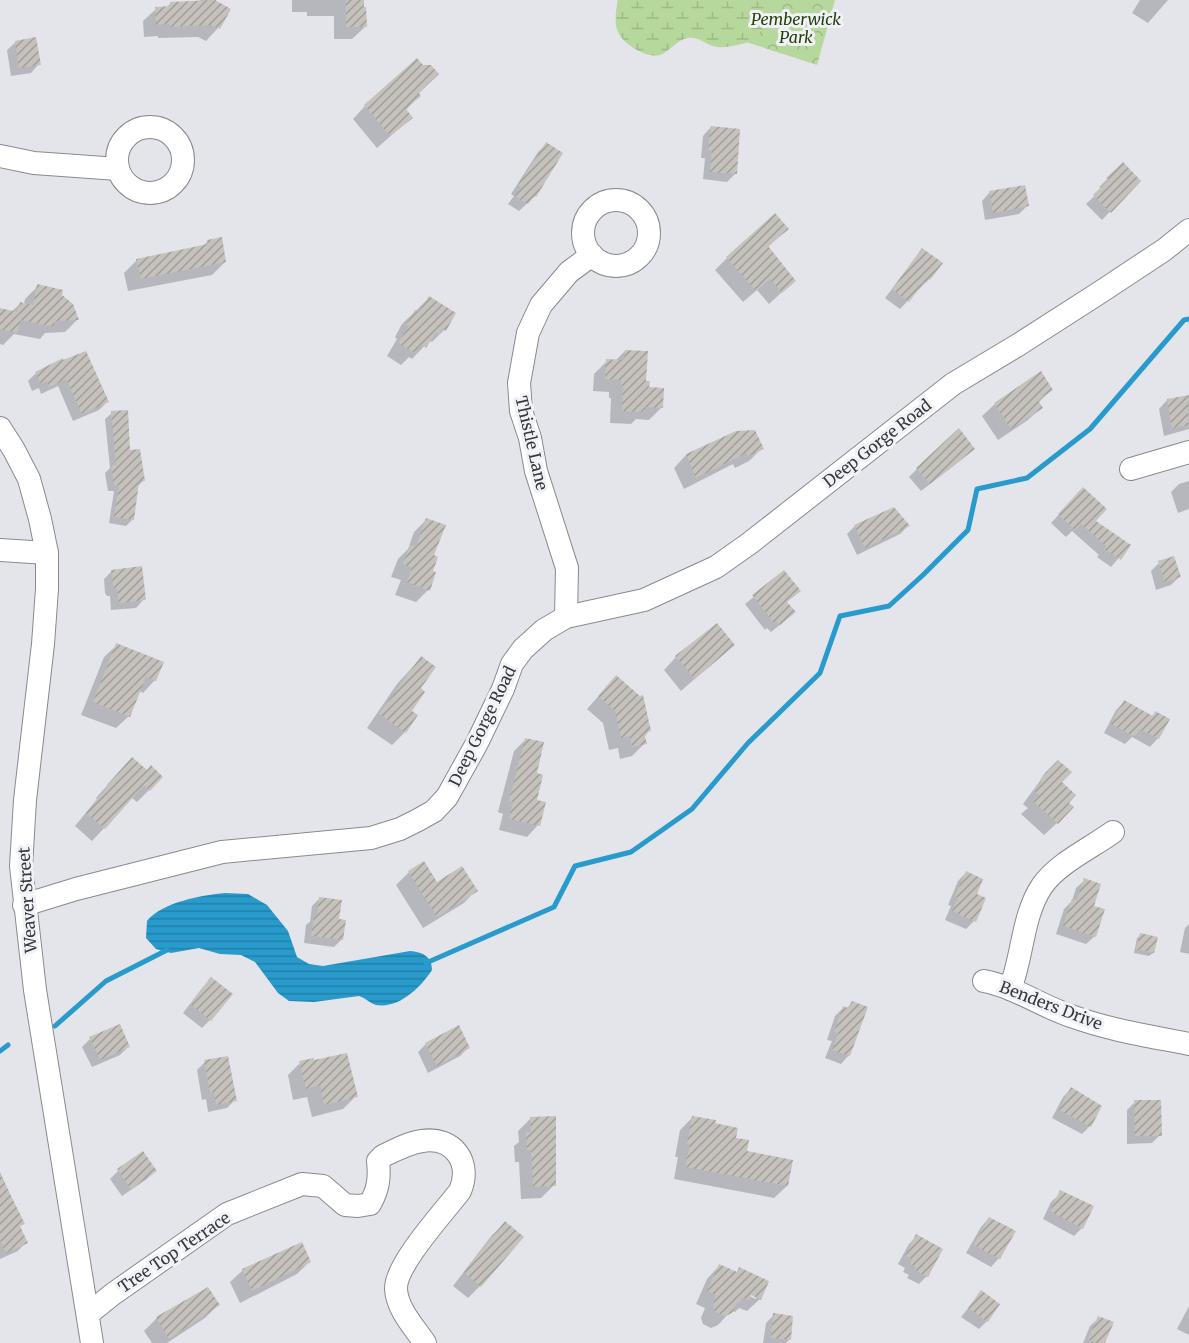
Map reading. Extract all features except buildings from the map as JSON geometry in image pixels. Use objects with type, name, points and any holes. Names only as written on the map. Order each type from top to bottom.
[{"type":"street","points":[[0,156],[34,163],[118,169]]},
{"type":"street","name":"Deep Gorge Road","points":[[24,905],[76,889],[222,852],[371,838],[400,829],[434,811],[447,797],[481,734],[503,689],[512,664],[523,649],[544,630],[566,617],[644,600],[716,567],[750,543],[952,384],[1099,293],[1164,250],[1189,230]]},
{"type":"street","name":"Thistle Lane","points":[[566,617],[567,568],[536,471],[530,438],[521,411],[519,383],[528,333],[541,305],[569,272],[592,255]]},
{"type":"street","name":"Weaver Street","points":[[0,428],[29,479],[47,554],[43,644],[21,866],[35,990],[92,1343]]},
{"type":"street","points":[[1131,469],[1189,452]]},
{"type":"street","points":[[0,550],[47,554]]},
{"type":"street","points":[[1010,989],[1018,969],[1030,912],[1042,886],[1056,872],[1113,832]]},
{"type":"street","name":"Benders Drive","points":[[984,981],[997,983],[1069,1016],[1118,1030],[1189,1044]]},
{"type":"street","name":"Tree Top Terrace","points":[[88,1314],[112,1293],[227,1214],[302,1184],[324,1186],[345,1205],[370,1204],[377,1192],[380,1176],[378,1161],[382,1156],[422,1141],[436,1141],[447,1145],[460,1156],[465,1167],[465,1180],[460,1191],[410,1255],[396,1288],[406,1316],[425,1343]]},
{"type":"green space","name":"Pemberwick Park","points":[[616,0],[835,0],[817,65]]},
{"type":"green space","points":[[618,0],[782,0],[754,41],[718,47],[698,39],[687,38],[655,56],[636,50],[621,37],[616,25]]},
{"type":"water","points":[[225,893],[248,894],[267,905],[288,931],[297,957],[309,964],[323,966],[410,951],[418,952],[428,958],[432,970],[416,990],[393,1004],[376,1005],[359,996],[314,1002],[289,1001],[278,993],[255,962],[241,955],[220,954],[199,948],[171,953],[156,949],[146,938],[147,921],[162,909],[195,898]]},
{"type":"waterway","points":[[426,963],[554,907],[575,866],[631,852],[692,809],[748,743],[820,673],[840,616],[889,606],[968,530],[977,489],[1027,478],[1090,429],[1184,320],[1189,319]]},
{"type":"waterway","points":[[55,1026],[106,981],[167,950]]},
{"type":"waterway","points":[[0,1051],[8,1045]]}]
